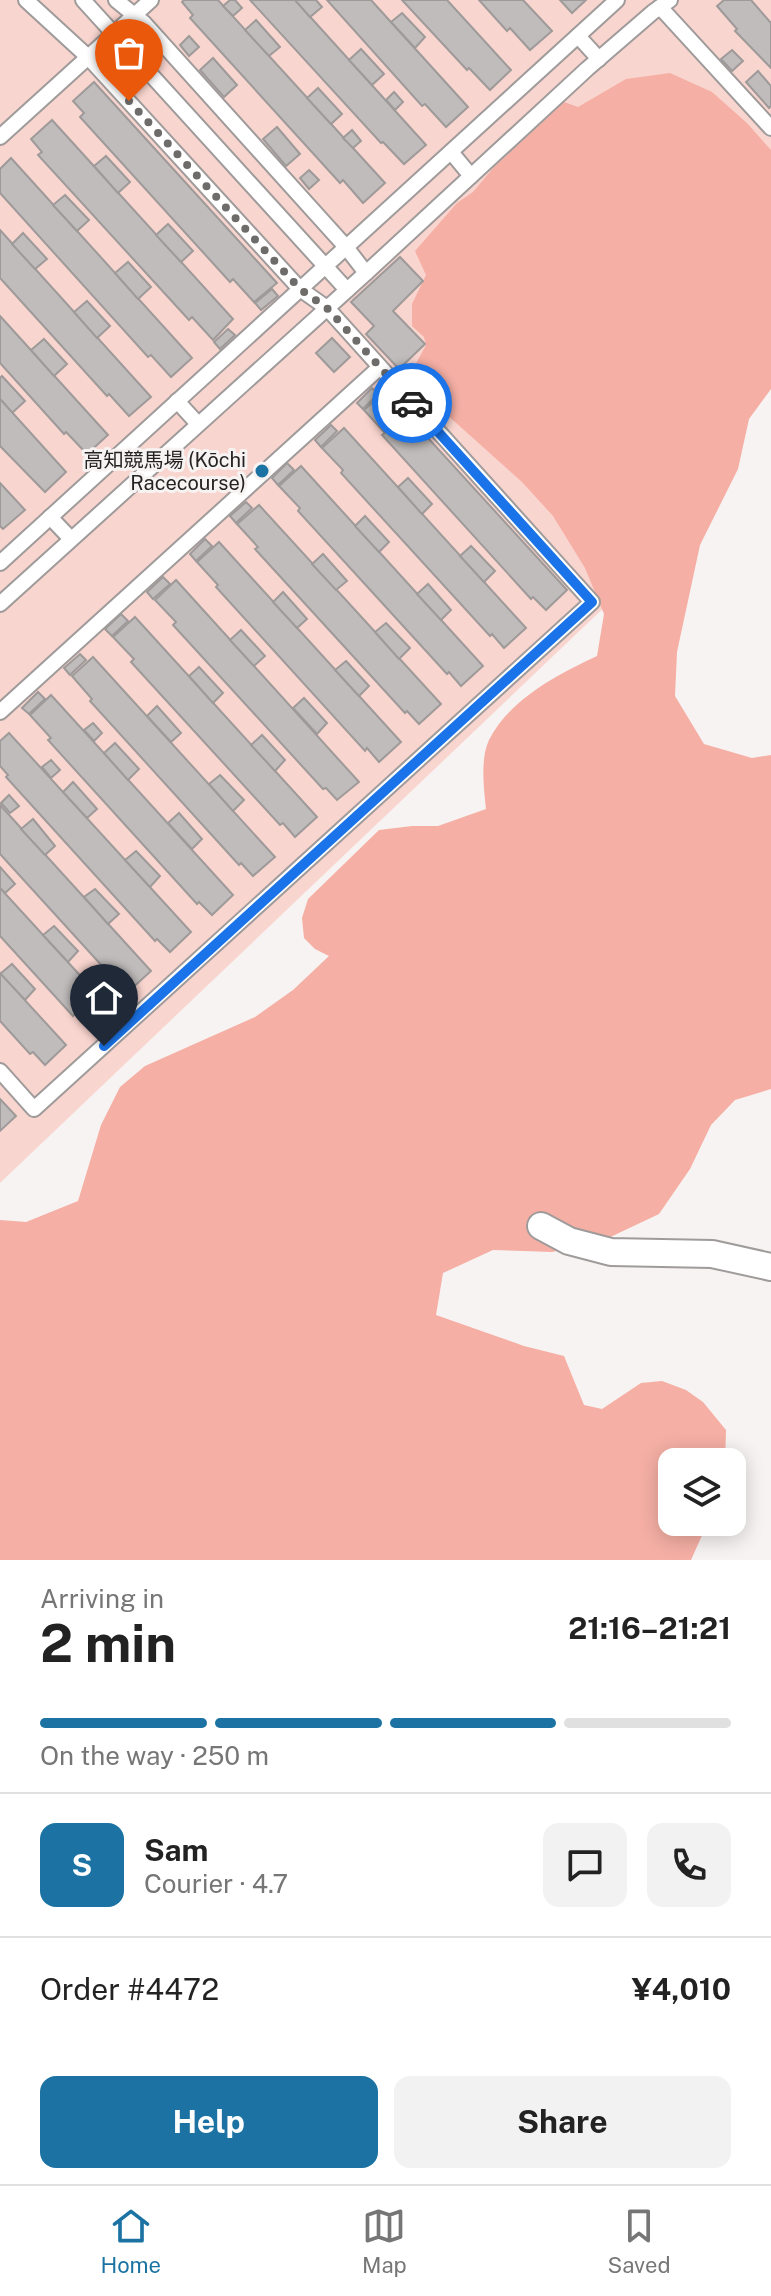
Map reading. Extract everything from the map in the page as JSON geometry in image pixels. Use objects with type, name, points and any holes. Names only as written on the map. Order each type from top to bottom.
[{"type":"street","points":[[541,1226],[569,1241],[611,1252],[712,1254],[771,1267]]},
{"type":"lane","points":[[0,1071],[34,1109],[592,602],[327,308],[300,289],[88,57],[26,0]]},
{"type":"lane","points":[[83,0],[347,290]]},
{"type":"lane","points":[[116,0],[144,23],[366,273]]},
{"type":"lane","points":[[0,137],[151,0]]},
{"type":"lane","points":[[0,563],[617,0]]},
{"type":"lane","points":[[0,604],[599,59],[665,4],[771,128]]},
{"type":"lane","points":[[578,36],[599,59]]},
{"type":"lane","points":[[451,152],[471,176]]},
{"type":"lane","points":[[0,712],[380,367]]},
{"type":"lane","points":[[177,401],[198,424]]},
{"type":"lane","points":[[50,517],[71,539]]},
{"type":"shaded area","name":"高知競馬場 (Kōchi Racecourse)","points":[[0,0],[771,0],[771,181],[611,601],[0,1183]]},
{"type":"shaded area","points":[[670,73],[712,92],[747,123],[771,150],[771,389],[749,419],[738,469],[700,545],[677,652],[675,696],[704,744],[752,758],[771,755],[771,1089],[735,1100],[711,1125],[690,1169],[659,1214],[602,1241],[552,1252],[493,1250],[443,1273],[436,1315],[524,1346],[564,1356],[584,1405],[602,1409],[641,1383],[662,1381],[686,1390],[703,1402],[726,1430],[725,1448],[658,1448],[658,1536],[702,1536],[691,1560],[0,1560],[0,1220],[26,1222],[78,1201],[101,1125],[120,1087],[145,1066],[255,1017],[293,990],[329,956],[315,949],[304,938],[302,918],[308,899],[379,830],[438,826],[486,809],[484,756],[498,725],[536,690],[597,656],[604,614],[585,568],[553,516],[522,482],[416,387],[411,373],[426,345],[424,337],[412,326],[412,304],[426,275],[415,251],[457,203],[473,192],[494,167],[564,102],[578,107],[626,79]]},
{"type":"building","points":[[218,0],[385,183],[363,203],[343,180],[340,183],[190,18],[193,15],[182,2]]},
{"type":"building","points":[[235,0],[242,8],[233,16],[223,6]]},
{"type":"building","points":[[250,0],[295,0],[426,145],[404,164]]},
{"type":"building","points":[[295,0],[316,0],[322,7],[310,17]]},
{"type":"building","points":[[327,0],[371,0],[468,107],[446,127],[425,104],[422,106]]},
{"type":"building","points":[[402,0],[447,0],[511,70],[490,90],[469,68],[467,70]]},
{"type":"building","points":[[479,0],[523,0],[552,31],[530,50],[510,28],[507,31]]},
{"type":"building","points":[[560,0],[586,0],[572,13]]},
{"type":"building","points":[[724,0],[751,0],[771,23],[771,68],[735,31],[737,29],[717,6]]},
{"type":"building","points":[[402,13],[425,37],[415,48],[391,22]]},
{"type":"building","points":[[256,20],[280,47],[269,56],[245,30]]},
{"type":"building","points":[[189,36],[199,47],[189,56],[180,45]]},
{"type":"building","points":[[361,49],[384,74],[372,85],[349,60]]},
{"type":"building","points":[[732,50],[743,61],[732,71],[721,59]]},
{"type":"building","points":[[213,58],[237,85],[224,97],[200,70]]},
{"type":"building","points":[[758,71],[771,86],[769,108],[746,82]]},
{"type":"building","points":[[94,82],[277,283],[254,302],[233,279],[230,282],[80,117],[84,113],[73,101]]},
{"type":"building","points":[[318,88],[342,114],[331,124],[307,98]]},
{"type":"building","points":[[394,92],[403,102],[395,110],[386,100]]},
{"type":"building","points":[[52,120],[233,319],[213,340],[192,317],[189,320],[38,155],[42,152],[31,139]]},
{"type":"building","points":[[277,127],[300,154],[286,166],[263,139]]},
{"type":"building","points":[[352,130],[361,141],[353,148],[343,138]]},
{"type":"building","points":[[106,156],[130,182],[118,193],[94,166]]},
{"type":"building","points":[[11,158],[192,358],[171,377],[151,355],[148,357],[0,193],[0,169]]},
{"type":"building","points":[[309,170],[319,180],[309,189],[300,178]]},
{"type":"building","points":[[65,195],[89,220],[77,231],[53,205]]},
{"type":"building","points":[[168,224],[193,251],[181,262],[156,235]]},
{"type":"building","points":[[0,230],[151,397],[129,416],[109,394],[107,396],[0,278]]},
{"type":"building","points":[[23,233],[47,259],[35,269],[12,244]]},
{"type":"building","points":[[400,257],[423,281],[393,311],[425,344],[399,369],[366,334],[374,326],[351,302]]},
{"type":"building","points":[[128,262],[151,287],[138,299],[115,273]]},
{"type":"building","points":[[272,289],[278,296],[261,310],[255,303]]},
{"type":"building","points":[[87,301],[110,326],[97,338],[74,312]]},
{"type":"building","points":[[0,316],[108,435],[87,454],[66,432],[64,434],[0,363]]},
{"type":"building","points":[[228,329],[235,335],[220,349],[214,342]]},
{"type":"building","points":[[332,338],[350,357],[334,372],[316,353]]},
{"type":"building","points":[[44,339],[67,364],[54,376],[31,350]]},
{"type":"building","points":[[2,376],[25,401],[12,413],[0,399]]},
{"type":"building","points":[[372,388],[378,394],[363,409],[357,403]]},
{"type":"building","points":[[385,391],[567,590],[546,610],[533,597],[531,599],[382,435],[385,433],[364,410]]},
{"type":"building","points":[[0,399],[66,472],[45,492],[0,446]]},
{"type":"building","points":[[331,425],[337,431],[321,447],[315,440]]},
{"type":"building","points":[[344,428],[526,628],[504,648],[341,473],[343,470],[322,448]]},
{"type":"building","points":[[287,463],[294,470],[278,485],[272,478]]},
{"type":"building","points":[[301,466],[483,666],[461,686],[298,511],[300,508],[279,486]]},
{"type":"building","points":[[408,478],[432,504],[422,514],[398,487]]},
{"type":"building","points":[[0,483],[25,510],[3,529],[0,526]]},
{"type":"building","points":[[246,502],[252,508],[236,523],[230,516]]},
{"type":"building","points":[[259,505],[441,704],[419,724],[407,711],[405,713],[255,549],[258,547],[237,524]]},
{"type":"building","points":[[365,516],[389,542],[379,552],[355,526]]},
{"type":"building","points":[[205,539],[212,546],[196,561],[190,554]]},
{"type":"building","points":[[219,542],[401,742],[379,762],[367,748],[365,751],[216,587],[218,585],[197,562]]},
{"type":"building","points":[[471,546],[495,571],[484,582],[460,556]]},
{"type":"building","points":[[323,554],[347,581],[336,590],[312,564]]},
{"type":"building","points":[[163,577],[170,584],[153,599],[147,592]]},
{"type":"building","points":[[176,580],[359,782],[337,800],[326,788],[323,789],[173,625],[176,622],[155,600]]},
{"type":"building","points":[[428,584],[451,610],[441,620],[417,594]]},
{"type":"building","points":[[283,592],[307,619],[297,628],[273,602]]},
{"type":"building","points":[[121,614],[128,621],[112,636],[105,629]]},
{"type":"building","points":[[135,617],[317,817],[295,837],[283,823],[280,825],[131,662],[134,659],[113,637]]},
{"type":"building","points":[[386,623],[410,648],[399,659],[375,632]]},
{"type":"building","points":[[241,630],[265,656],[254,666],[230,640]]},
{"type":"building","points":[[80,654],[86,660],[70,675],[64,668]]},
{"type":"building","points":[[93,657],[275,857],[253,876],[241,863],[239,865],[90,701],[92,699],[72,676]]},
{"type":"building","points":[[346,661],[369,686],[359,696],[335,670]]},
{"type":"building","points":[[199,667],[223,693],[213,703],[189,676]]},
{"type":"building","points":[[38,692],[45,699],[29,714],[22,708]]},
{"type":"building","points":[[51,695],[233,895],[212,915],[199,902],[197,904],[48,740],[51,738],[30,715]]},
{"type":"building","points":[[304,698],[327,723],[317,734],[293,708]]},
{"type":"building","points":[[157,706],[181,733],[171,742],[147,716]]},
{"type":"building","points":[[93,723],[102,733],[94,741],[84,730]]},
{"type":"building","points":[[9,733],[191,932],[170,952],[157,939],[155,941],[6,777],[8,775],[0,766],[0,741]]},
{"type":"building","points":[[262,735],[285,760],[275,771],[251,745]]},
{"type":"building","points":[[115,743],[139,769],[128,780],[104,753]]},
{"type":"building","points":[[51,760],[60,770],[51,778],[42,767]]},
{"type":"building","points":[[220,775],[244,800],[233,811],[209,784]]},
{"type":"building","points":[[73,782],[97,809],[87,818],[63,792]]},
{"type":"building","points":[[9,795],[19,806],[10,813],[1,803]]},
{"type":"building","points":[[0,805],[151,971],[129,991],[117,978],[114,979],[0,854]]},
{"type":"building","points":[[179,813],[202,839],[192,849],[168,823]]},
{"type":"building","points":[[33,819],[55,846],[45,855],[21,829]]},
{"type":"building","points":[[136,851],[160,876],[150,887],[125,860]]},
{"type":"building","points":[[0,867],[15,884],[5,893],[0,888]]},
{"type":"building","points":[[0,888],[109,1007],[88,1027],[75,1014],[73,1016],[0,936]]},
{"type":"building","points":[[95,889],[119,914],[108,924],[84,897]]},
{"type":"building","points":[[54,926],[78,951],[68,962],[43,935]]},
{"type":"building","points":[[12,964],[35,989],[25,1000],[0,974]]},
{"type":"building","points":[[0,973],[66,1045],[45,1065],[33,1052],[30,1054],[0,1021]]},
{"type":"building","points":[[0,1099],[16,1116],[0,1131]]},
{"type":"way so far","points":[[129,101],[300,289],[327,308],[412,403]]},
{"type":"place","name":"高知競馬場 (Kōchi Racecourse)","points":[[262,471]]},
{"type":"route","points":[[104,1046],[592,602],[412,403]]}]
